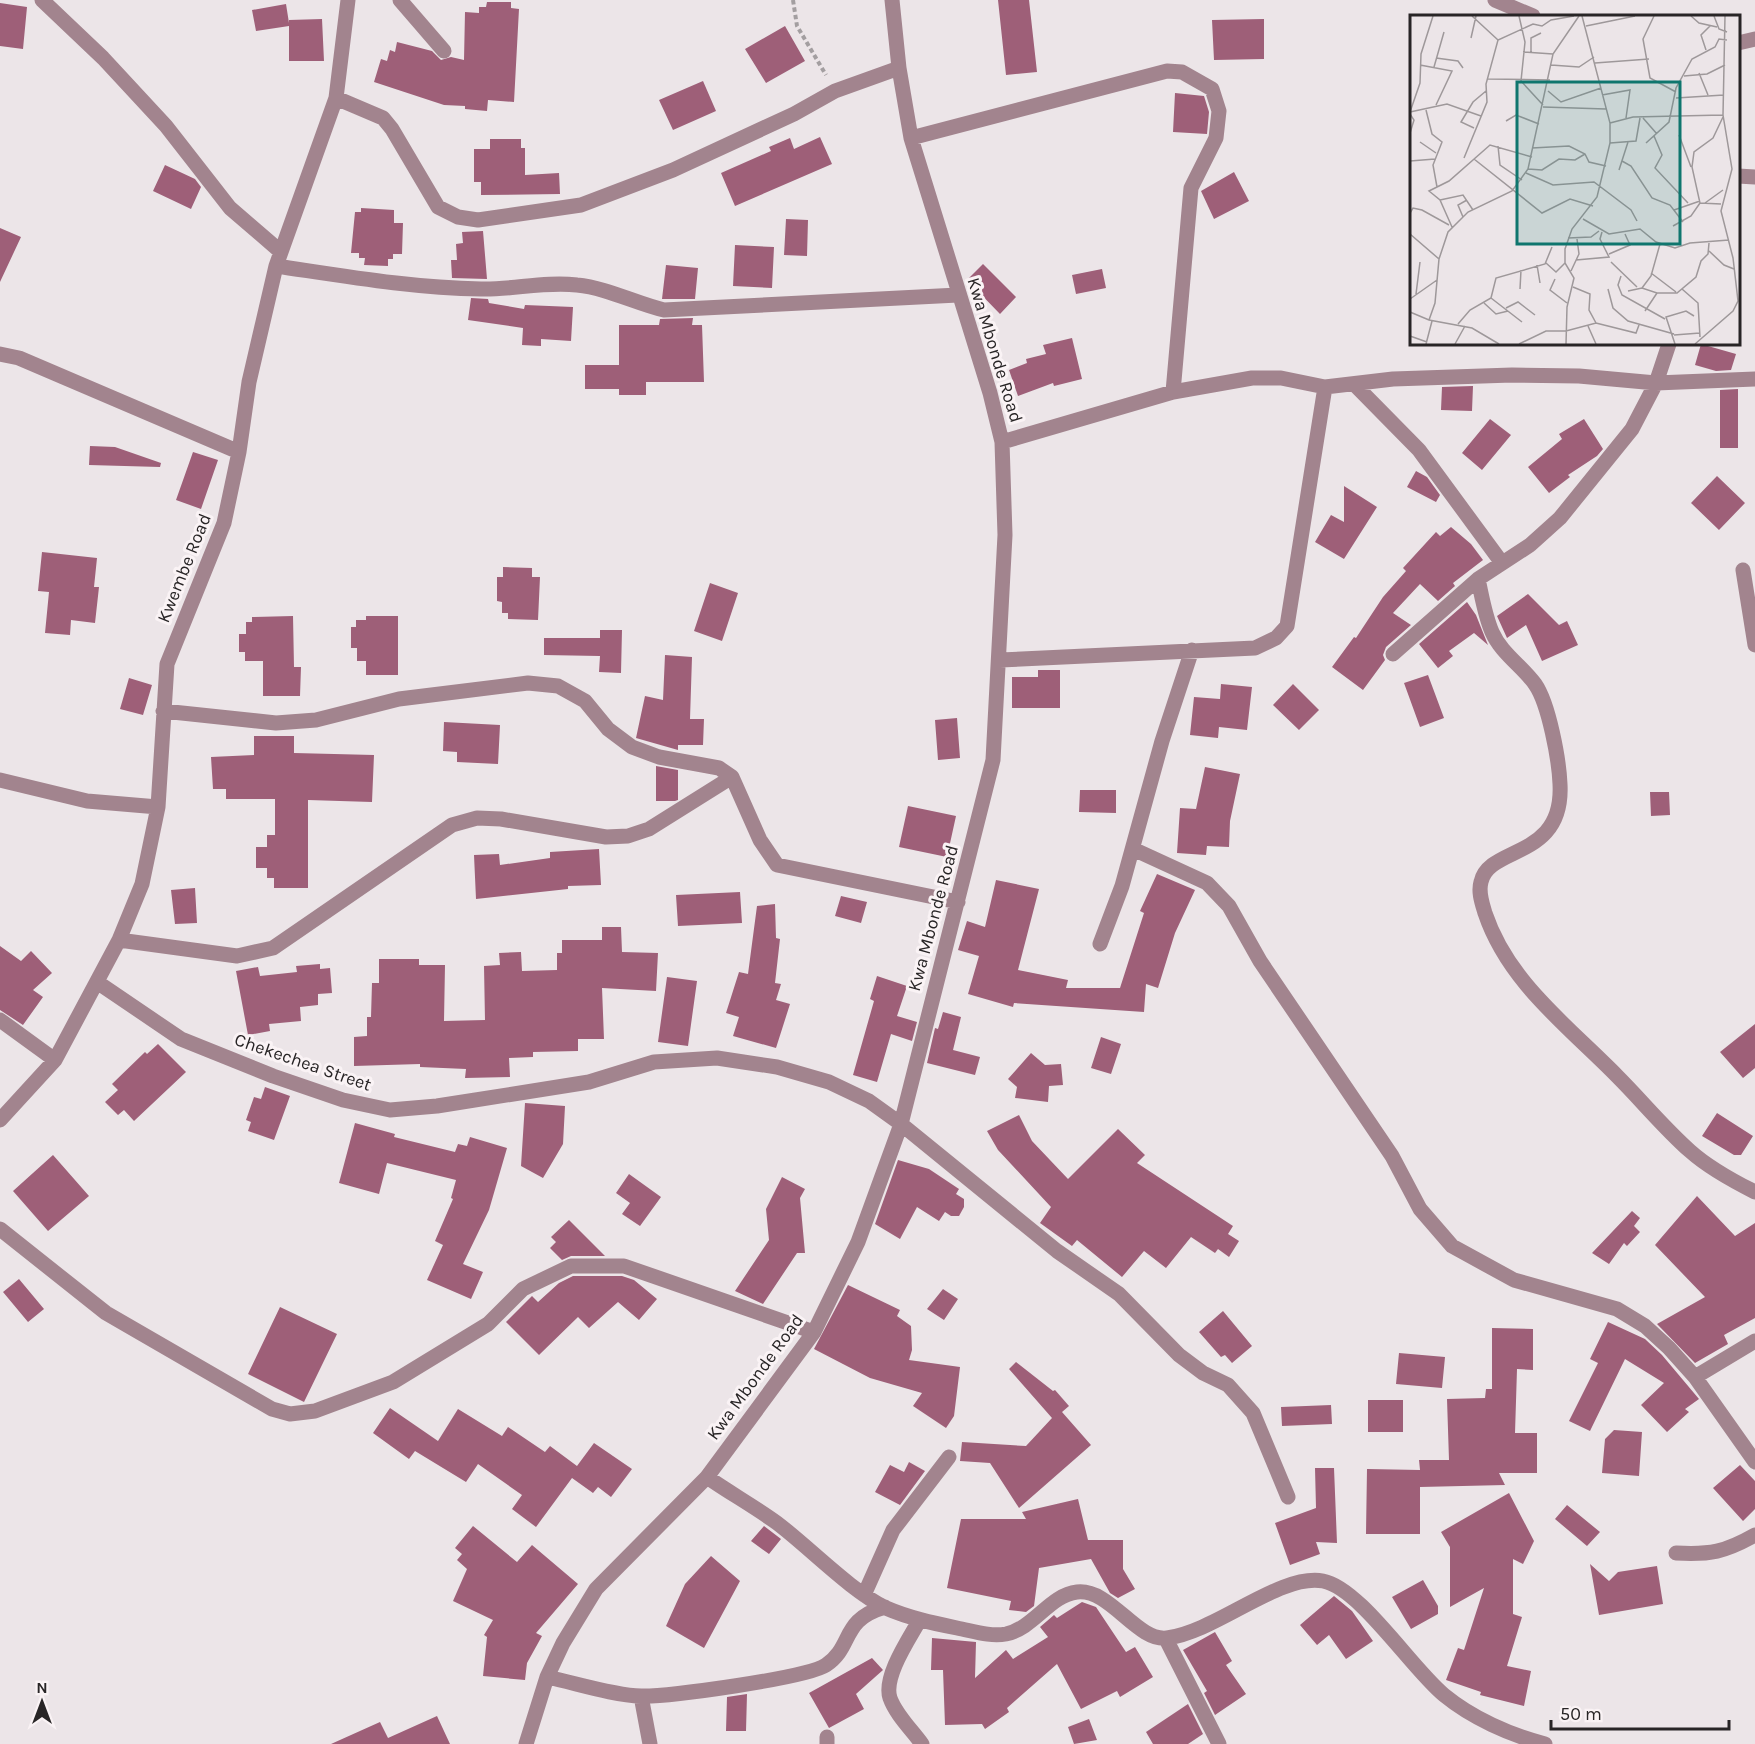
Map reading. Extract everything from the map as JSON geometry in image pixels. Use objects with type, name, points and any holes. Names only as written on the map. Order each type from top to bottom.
[{"type":"street","points":[[42,0],[103,58],[165,126],[230,208],[279,259],[422,287],[484,290],[574,284],[603,290],[631,302],[664,310],[958,295]]},
{"type":"street","name":"Kwembe Road","points":[[0,1120],[55,1060],[120,940],[142,884],[158,807],[167,664],[225,523],[239,452],[249,382],[279,259],[336,98],[348,0]]},
{"type":"street","points":[[400,0],[444,51]]},
{"type":"street","name":"Kwa Mbonde Road","points":[[526,1744],[547,1677],[563,1643],[596,1589],[707,1477],[814,1332],[858,1242],[901,1124],[993,760],[1005,536],[1002,442],[990,393],[911,138],[898,68],[892,0]]},
{"type":"street","points":[[1495,0],[1531,15]]},
{"type":"street","points":[[1740,43],[1755,39]]},
{"type":"street","points":[[336,98],[383,118],[392,129],[438,207],[458,217],[478,220],[581,205],[673,170],[794,114],[835,91],[898,68]]},
{"type":"street","points":[[911,138],[1167,71],[1182,72],[1212,89],[1220,111],[1216,138],[1191,188],[1173,392]]},
{"type":"street","points":[[1740,176],[1755,177]]},
{"type":"street","points":[[1393,654],[1478,579],[1530,545],[1560,518],[1632,429],[1656,383],[1669,345]]},
{"type":"street","points":[[0,354],[19,358],[239,452]]},
{"type":"street","points":[[1002,442],[1173,392],[1252,378],[1281,378],[1325,387],[1393,379],[1512,375],[1579,376],[1656,383],[1755,379]]},
{"type":"street","points":[[1355,385],[1419,450],[1502,563]]},
{"type":"street","points":[[1000,660],[1255,648],[1276,638],[1287,626],[1325,387]]},
{"type":"street","points":[[1743,570],[1755,645]]},
{"type":"street","points":[[1478,579],[1492,633],[1504,651],[1537,687],[1560,783],[1560,806],[1555,822],[1544,836],[1488,869],[1481,881],[1480,898],[1489,925],[1512,968],[1541,1004],[1607,1066],[1691,1152],[1734,1182],[1755,1192]]},
{"type":"street","points":[[1100,944],[1133,849],[1162,741],[1192,650]]},
{"type":"street","points":[[163,711],[276,723],[316,720],[399,699],[528,683],[558,686],[585,701],[608,729],[632,747],[659,757],[719,768],[732,777],[760,840],[777,865],[958,902]]},
{"type":"street","points":[[120,940],[237,956],[273,948],[452,825],[477,818],[501,819],[606,837],[628,836],[649,829],[732,777]]},
{"type":"street","points":[[0,780],[87,801],[158,807]]},
{"type":"street","points":[[1133,849],[1207,883],[1229,906],[1260,961],[1392,1156],[1420,1209],[1452,1246],[1514,1280],[1617,1309],[1645,1326],[1695,1377],[1755,1461]]},
{"type":"street","name":"Chekechea Street","points":[[98,982],[181,1039],[283,1080],[343,1100],[390,1110],[437,1106],[590,1082],[654,1062],[717,1058],[777,1067],[839,1087],[869,1101],[901,1124],[1057,1251],[1119,1294],[1179,1355],[1203,1374],[1228,1385],[1252,1413],[1287,1497]]},
{"type":"street","points":[[0,1020],[55,1060]]},
{"type":"street","points":[[0,1229],[106,1313],[272,1409],[290,1414],[315,1411],[393,1382],[488,1324],[523,1289],[571,1266],[624,1266],[814,1332]]},
{"type":"street","points":[[1695,1377],[1755,1341]]},
{"type":"street","points":[[864,1595],[893,1530],[949,1457]]},
{"type":"street","points":[[707,1477],[776,1523],[864,1595],[885,1607],[919,1621],[990,1635],[1006,1634],[1021,1629],[1066,1595],[1078,1592],[1099,1597],[1152,1635],[1166,1639],[1207,1627],[1278,1590],[1310,1580],[1325,1581],[1337,1586],[1358,1602],[1444,1695],[1494,1726],[1541,1744]]},
{"type":"street","points":[[1676,1552],[1704,1554],[1728,1550],[1755,1535]]},
{"type":"street","points":[[547,1677],[641,1696],[799,1674],[825,1665],[837,1654],[847,1636],[865,1613],[885,1607]]},
{"type":"street","points":[[919,1621],[896,1663],[890,1683],[890,1696],[922,1744]]},
{"type":"street","points":[[1166,1639],[1219,1744]]},
{"type":"street","points":[[641,1696],[650,1744]]},
{"type":"path","points":[[793,0],[798,26],[835,91]]},
{"type":"building","points":[[998,0],[1029,0],[1037,72],[1006,75]]},
{"type":"building","points":[[487,2],[511,2],[511,8],[519,9],[514,102],[488,100],[487,111],[465,109],[465,106],[444,105],[374,82],[381,59],[387,61],[390,50],[395,52],[397,42],[432,51],[441,60],[451,57],[464,60],[465,12],[479,13],[479,7],[486,7]]},
{"type":"building","points":[[0,3],[27,7],[23,49],[0,46]]},
{"type":"building","points":[[286,4],[289,23],[289,20],[322,19],[324,61],[289,61],[289,26],[256,31],[252,10]]},
{"type":"building","points":[[1264,19],[1264,59],[1214,60],[1212,20]]},
{"type":"building","points":[[785,26],[805,61],[766,83],[745,49]]},
{"type":"building","points":[[703,81],[716,111],[673,130],[659,100]]},
{"type":"building","points":[[1175,93],[1204,96],[1209,112],[1207,134],[1173,132]]},
{"type":"building","points":[[820,137],[832,164],[735,206],[721,173],[771,151],[769,147],[790,138],[794,149]]},
{"type":"building","points":[[490,139],[521,139],[521,148],[525,148],[525,175],[559,173],[560,194],[481,195],[481,182],[474,182],[474,149],[490,149]]},
{"type":"building","points":[[165,165],[195,179],[201,187],[191,209],[153,191]]},
{"type":"building","points":[[1234,172],[1249,201],[1214,219],[1201,191]]},
{"type":"building","points":[[361,208],[394,210],[394,223],[403,223],[402,254],[393,254],[393,259],[388,259],[388,266],[364,265],[365,258],[359,258],[359,253],[351,253],[355,212],[361,212]]},
{"type":"building","points":[[786,219],[808,220],[807,256],[784,255]]},
{"type":"building","points":[[0,228],[21,237],[0,282]]},
{"type":"building","points":[[483,231],[487,279],[452,278],[451,260],[457,260],[456,244],[463,243],[462,232]]},
{"type":"building","points":[[735,245],[774,247],[772,288],[733,286]]},
{"type":"building","points":[[983,264],[1016,297],[1000,314],[967,280]]},
{"type":"building","points":[[666,265],[698,268],[695,299],[662,299]]},
{"type":"building","points":[[1102,269],[1106,288],[1076,294],[1072,275]]},
{"type":"building","points":[[471,298],[488,299],[489,303],[524,309],[525,305],[573,307],[571,341],[541,339],[541,346],[522,345],[523,328],[468,320]]},
{"type":"building","points":[[693,318],[692,325],[702,325],[704,382],[646,382],[646,395],[619,395],[619,389],[585,389],[585,365],[619,365],[619,325],[659,325],[660,319]]},
{"type":"building","points":[[1072,338],[1082,379],[1054,386],[1053,383],[1018,396],[1009,370],[1027,363],[1026,359],[1046,354],[1043,345]]},
{"type":"building","points":[[1701,345],[1736,354],[1731,370],[1716,371],[1695,365]]},
{"type":"building","points":[[1473,386],[1472,411],[1441,410],[1442,387]]},
{"type":"building","points":[[1738,389],[1738,448],[1720,448],[1720,390]]},
{"type":"building","points":[[1490,419],[1511,435],[1482,470],[1462,453]]},
{"type":"building","points":[[1584,419],[1603,449],[1597,456],[1568,475],[1570,477],[1549,493],[1528,467],[1562,439],[1559,434]]},
{"type":"building","points":[[90,446],[115,447],[161,463],[160,467],[89,465]]},
{"type":"building","points":[[193,452],[218,460],[201,509],[176,500]]},
{"type":"building","points":[[1416,471],[1427,477],[1440,495],[1436,502],[1407,487]]},
{"type":"building","points":[[1717,476],[1745,503],[1719,530],[1691,503]]},
{"type":"building","points":[[1344,486],[1377,507],[1344,559],[1315,542],[1331,515],[1344,522]]},
{"type":"building","points":[[1451,527],[1471,544],[1483,560],[1453,583],[1455,586],[1438,601],[1420,584],[1393,613],[1411,625],[1386,647],[1383,655],[1385,660],[1363,690],[1332,667],[1354,637],[1356,638],[1383,597],[1406,571],[1403,568],[1436,532],[1440,536]]},
{"type":"building","points":[[42,552],[97,558],[94,587],[99,587],[95,623],[71,620],[70,635],[45,633],[49,592],[38,591]]},
{"type":"building","points":[[503,567],[532,568],[532,577],[540,577],[538,620],[508,619],[508,613],[502,613],[502,602],[497,601],[497,577],[503,577]]},
{"type":"building","points":[[710,583],[738,593],[722,641],[694,631]]},
{"type":"building","points":[[1528,594],[1559,625],[1567,621],[1578,645],[1542,661],[1526,625],[1507,638],[1497,616]]},
{"type":"building","points":[[1467,602],[1476,615],[1488,645],[1474,633],[1449,651],[1453,656],[1438,668],[1419,644]]},
{"type":"building","points":[[293,616],[294,667],[301,667],[300,696],[263,696],[263,661],[245,661],[245,652],[239,652],[239,634],[246,634],[246,622],[252,622],[252,617]]},
{"type":"building","points":[[366,616],[398,616],[398,675],[366,675],[366,661],[357,661],[357,648],[351,648],[351,627],[356,627],[356,620],[366,620]]},
{"type":"building","points":[[600,630],[622,630],[621,673],[599,672],[600,656],[544,655],[544,638],[600,638]]},
{"type":"building","points":[[665,655],[692,657],[690,719],[704,719],[703,745],[678,745],[678,750],[636,738],[645,696],[663,700]]},
{"type":"building","points":[[1038,670],[1060,670],[1060,708],[1012,708],[1012,677],[1038,677]]},
{"type":"building","points":[[1428,675],[1444,718],[1420,727],[1404,683]]},
{"type":"building","points":[[129,678],[152,685],[143,715],[120,709]]},
{"type":"building","points":[[1221,684],[1252,687],[1247,730],[1219,727],[1218,738],[1190,735],[1194,697],[1220,699]]},
{"type":"building","points":[[1293,684],[1319,710],[1299,730],[1273,705]]},
{"type":"building","points":[[957,718],[960,758],[938,760],[935,720]]},
{"type":"building","points":[[444,722],[500,725],[498,764],[457,762],[457,752],[443,751]]},
{"type":"building","points":[[254,736],[294,736],[294,753],[374,755],[372,802],[308,800],[308,888],[274,888],[274,878],[267,878],[267,868],[256,868],[256,847],[267,847],[267,835],[275,835],[275,799],[226,799],[226,789],[213,789],[211,757],[254,755]]},
{"type":"building","points":[[656,766],[678,770],[678,800],[656,801]]},
{"type":"building","points":[[1205,767],[1240,774],[1230,821],[1229,847],[1207,846],[1206,855],[1177,853],[1180,808],[1196,809]]},
{"type":"building","points":[[1080,790],[1116,790],[1116,813],[1079,812]]},
{"type":"building","points":[[1650,792],[1669,792],[1670,815],[1651,816]]},
{"type":"building","points":[[908,806],[956,816],[947,857],[899,847]]},
{"type":"building","points":[[599,849],[601,885],[568,886],[568,889],[476,899],[474,855],[499,854],[500,865],[550,858],[550,852]]},
{"type":"building","points":[[1157,874],[1195,890],[1175,933],[1158,988],[1146,984],[1144,1012],[1014,1003],[1013,1007],[968,994],[979,956],[958,950],[967,921],[985,927],[996,880],[1039,889],[1018,970],[1068,980],[1066,988],[1120,988],[1144,913],[1140,911]]},
{"type":"building","points":[[195,888],[197,923],[175,924],[171,890]]},
{"type":"building","points":[[740,892],[742,923],[678,926],[676,895]]},
{"type":"building","points":[[841,896],[867,902],[861,923],[835,916]]},
{"type":"building","points":[[775,904],[776,938],[780,939],[775,983],[781,984],[776,1000],[790,1004],[776,1048],[733,1036],[739,1017],[726,1013],[739,972],[748,974],[757,906]]},
{"type":"building","points":[[602,927],[621,927],[622,952],[658,953],[656,991],[602,988],[604,1039],[578,1039],[578,1051],[533,1052],[533,1057],[509,1058],[510,1077],[465,1078],[466,1069],[420,1067],[420,1064],[354,1066],[354,1037],[367,1036],[367,1017],[371,1017],[372,983],[379,983],[379,959],[419,959],[419,965],[445,965],[444,1021],[485,1020],[484,966],[500,965],[499,953],[521,952],[522,971],[557,970],[557,953],[562,953],[562,940],[602,940]]},
{"type":"building","points":[[0,946],[21,961],[31,951],[52,973],[33,990],[43,997],[23,1025],[0,1010]]},
{"type":"building","points":[[320,964],[320,969],[330,968],[332,993],[318,994],[318,1005],[300,1007],[301,1021],[269,1024],[270,1031],[248,1035],[236,971],[258,967],[260,976],[297,972],[296,966]]},
{"type":"building","points":[[877,976],[907,986],[897,1016],[917,1022],[912,1041],[891,1034],[877,1082],[853,1075],[874,1001],[870,999]]},
{"type":"building","points":[[667,977],[697,981],[688,1046],[658,1042]]},
{"type":"building","points":[[943,1012],[961,1017],[953,1050],[980,1057],[975,1075],[927,1063],[935,1028],[938,1029]]},
{"type":"building","points":[[1755,1024],[1755,1068],[1743,1078],[1720,1052]]},
{"type":"building","points":[[1101,1037],[1121,1044],[1111,1074],[1091,1068]]},
{"type":"building","points":[[158,1044],[186,1072],[134,1121],[124,1110],[118,1115],[105,1102],[118,1090],[112,1084],[145,1052],[147,1054]]},
{"type":"building","points":[[1031,1053],[1045,1065],[1061,1064],[1063,1085],[1049,1086],[1048,1102],[1015,1098],[1017,1087],[1008,1079]]},
{"type":"building","points":[[265,1087],[290,1096],[274,1140],[248,1131],[251,1122],[246,1120],[254,1097],[261,1099]]},
{"type":"building","points":[[525,1103],[565,1106],[563,1144],[543,1178],[521,1166]]},
{"type":"building","points":[[1717,1113],[1753,1136],[1741,1155],[1734,1155],[1702,1136]]},
{"type":"building","points":[[1019,1115],[1032,1141],[1068,1179],[1118,1129],[1145,1155],[1137,1163],[1233,1226],[1228,1234],[1239,1241],[1229,1257],[1218,1249],[1215,1253],[1191,1237],[1166,1268],[1144,1251],[1122,1277],[1077,1240],[1072,1246],[1040,1223],[1051,1207],[998,1150],[987,1131]]},
{"type":"building","points":[[355,1123],[395,1134],[394,1137],[455,1152],[458,1144],[467,1146],[470,1137],[507,1148],[489,1210],[463,1264],[483,1272],[471,1299],[427,1280],[443,1245],[435,1241],[453,1199],[451,1198],[456,1180],[387,1163],[379,1194],[339,1183]]},
{"type":"building","points":[[53,1155],[89,1196],[48,1231],[13,1191]]},
{"type":"building","points":[[898,1160],[929,1169],[959,1189],[956,1194],[964,1199],[964,1207],[959,1216],[951,1216],[945,1212],[939,1221],[917,1207],[900,1239],[875,1224]]},
{"type":"building","points":[[629,1174],[661,1197],[640,1226],[622,1214],[630,1203],[616,1193]]},
{"type":"building","points":[[782,1177],[805,1189],[800,1198],[805,1253],[797,1253],[763,1304],[735,1291],[769,1240],[766,1209]]},
{"type":"building","points":[[1697,1196],[1735,1236],[1755,1223],[1755,1318],[1724,1335],[1728,1344],[1695,1363],[1657,1324],[1705,1297],[1655,1245]]},
{"type":"building","points":[[1632,1211],[1640,1218],[1634,1226],[1640,1232],[1627,1246],[1624,1243],[1609,1264],[1592,1253]]},
{"type":"building","points":[[569,1220],[605,1256],[571,1256],[562,1260],[550,1248],[556,1242],[551,1237]]},
{"type":"building","points":[[573,1276],[622,1276],[634,1280],[657,1299],[639,1320],[618,1302],[589,1328],[578,1317],[539,1355],[506,1322],[532,1296],[538,1302],[559,1283]]},
{"type":"building","points":[[19,1279],[44,1309],[28,1322],[3,1292]]},
{"type":"building","points":[[848,1285],[900,1310],[897,1316],[911,1326],[912,1350],[909,1360],[960,1367],[954,1416],[946,1428],[913,1406],[922,1393],[870,1378],[814,1349]]},
{"type":"building","points":[[943,1289],[958,1299],[944,1320],[927,1309]]},
{"type":"building","points":[[280,1307],[337,1334],[304,1402],[248,1374]]},
{"type":"building","points":[[1223,1311],[1252,1346],[1232,1363],[1225,1355],[1221,1357],[1199,1332]]},
{"type":"building","points":[[1608,1322],[1645,1339],[1662,1355],[1699,1399],[1685,1409],[1689,1412],[1667,1432],[1641,1405],[1664,1383],[1625,1359],[1590,1431],[1569,1421],[1598,1363],[1590,1359]]},
{"type":"building","points":[[1492,1328],[1533,1329],[1533,1370],[1517,1369],[1515,1433],[1537,1433],[1537,1473],[1499,1473],[1505,1485],[1420,1487],[1420,1534],[1366,1534],[1367,1469],[1420,1470],[1419,1460],[1449,1460],[1447,1399],[1485,1398],[1486,1389],[1492,1389]]},
{"type":"building","points":[[1399,1353],[1445,1357],[1442,1388],[1396,1384]]},
{"type":"building","points":[[1016,1362],[1053,1391],[1055,1390],[1069,1406],[1062,1412],[1091,1445],[1019,1508],[990,1463],[960,1461],[962,1442],[1026,1446],[1052,1418],[1009,1369]]},
{"type":"building","points":[[1368,1400],[1403,1400],[1403,1432],[1368,1432]]},
{"type":"building","points":[[1331,1405],[1332,1424],[1282,1426],[1281,1407]]},
{"type":"building","points":[[390,1408],[438,1441],[458,1409],[502,1436],[508,1427],[545,1452],[550,1446],[577,1466],[594,1443],[632,1469],[611,1497],[598,1487],[593,1493],[572,1478],[536,1527],[512,1509],[522,1495],[478,1464],[466,1482],[415,1451],[409,1459],[373,1433]]},
{"type":"building","points":[[1614,1430],[1642,1432],[1639,1476],[1602,1473],[1605,1439]]},
{"type":"building","points":[[909,1462],[925,1471],[900,1505],[875,1492],[890,1465],[904,1472]]},
{"type":"building","points":[[1740,1465],[1755,1481],[1755,1509],[1743,1521],[1713,1488]]},
{"type":"building","points":[[1315,1468],[1334,1468],[1337,1543],[1316,1542],[1320,1554],[1290,1565],[1275,1523],[1316,1508]]},
{"type":"building","points":[[1509,1493],[1534,1541],[1523,1564],[1513,1559],[1513,1614],[1522,1617],[1507,1666],[1531,1671],[1524,1706],[1480,1695],[1481,1692],[1446,1680],[1458,1648],[1464,1650],[1484,1588],[1450,1607],[1450,1547],[1441,1532]]},
{"type":"building","points":[[1078,1499],[1088,1540],[1123,1540],[1123,1569],[1135,1589],[1118,1598],[1110,1593],[1091,1559],[1039,1568],[1034,1606],[1026,1612],[1009,1610],[1011,1601],[947,1588],[961,1519],[1026,1519],[1022,1512]]},
{"type":"building","points":[[1567,1505],[1600,1532],[1587,1546],[1555,1519]]},
{"type":"building","points":[[473,1526],[517,1562],[532,1545],[578,1584],[536,1633],[542,1636],[527,1663],[525,1680],[483,1676],[487,1637],[484,1635],[493,1620],[453,1601],[467,1569],[457,1560],[462,1554],[455,1548]]},
{"type":"building","points":[[764,1526],[781,1539],[769,1554],[751,1541]]},
{"type":"building","points":[[711,1556],[740,1581],[704,1648],[666,1626],[685,1584]]},
{"type":"building","points":[[1590,1564],[1609,1581],[1618,1572],[1657,1566],[1663,1604],[1599,1615]]},
{"type":"building","points":[[1423,1580],[1438,1606],[1438,1614],[1411,1629],[1392,1597]]},
{"type":"building","points":[[1334,1596],[1352,1611],[1373,1641],[1346,1659],[1329,1635],[1317,1645],[1300,1625]]},
{"type":"building","points":[[1082,1602],[1096,1607],[1126,1652],[1135,1647],[1153,1677],[1120,1697],[1117,1691],[1081,1709],[1057,1664],[1007,1708],[1009,1712],[985,1729],[982,1724],[945,1725],[943,1670],[931,1670],[932,1638],[976,1642],[975,1678],[1006,1650],[1013,1659],[1048,1637],[1040,1627],[1054,1615],[1057,1618]]},
{"type":"building","points":[[1215,1632],[1232,1661],[1226,1665],[1246,1694],[1215,1715],[1204,1693],[1207,1691],[1183,1650]]},
{"type":"building","points":[[872,1658],[883,1670],[856,1694],[864,1709],[829,1728],[809,1693]]},
{"type":"building","points":[[747,1694],[746,1731],[726,1731],[727,1697]]},
{"type":"building","points":[[1188,1704],[1203,1734],[1188,1744],[1153,1744],[1146,1732]]},
{"type":"building","points":[[437,1716],[450,1744],[331,1744],[380,1722],[388,1738]]},
{"type":"building","points":[[1089,1719],[1097,1740],[1074,1744],[1068,1727]]}]
